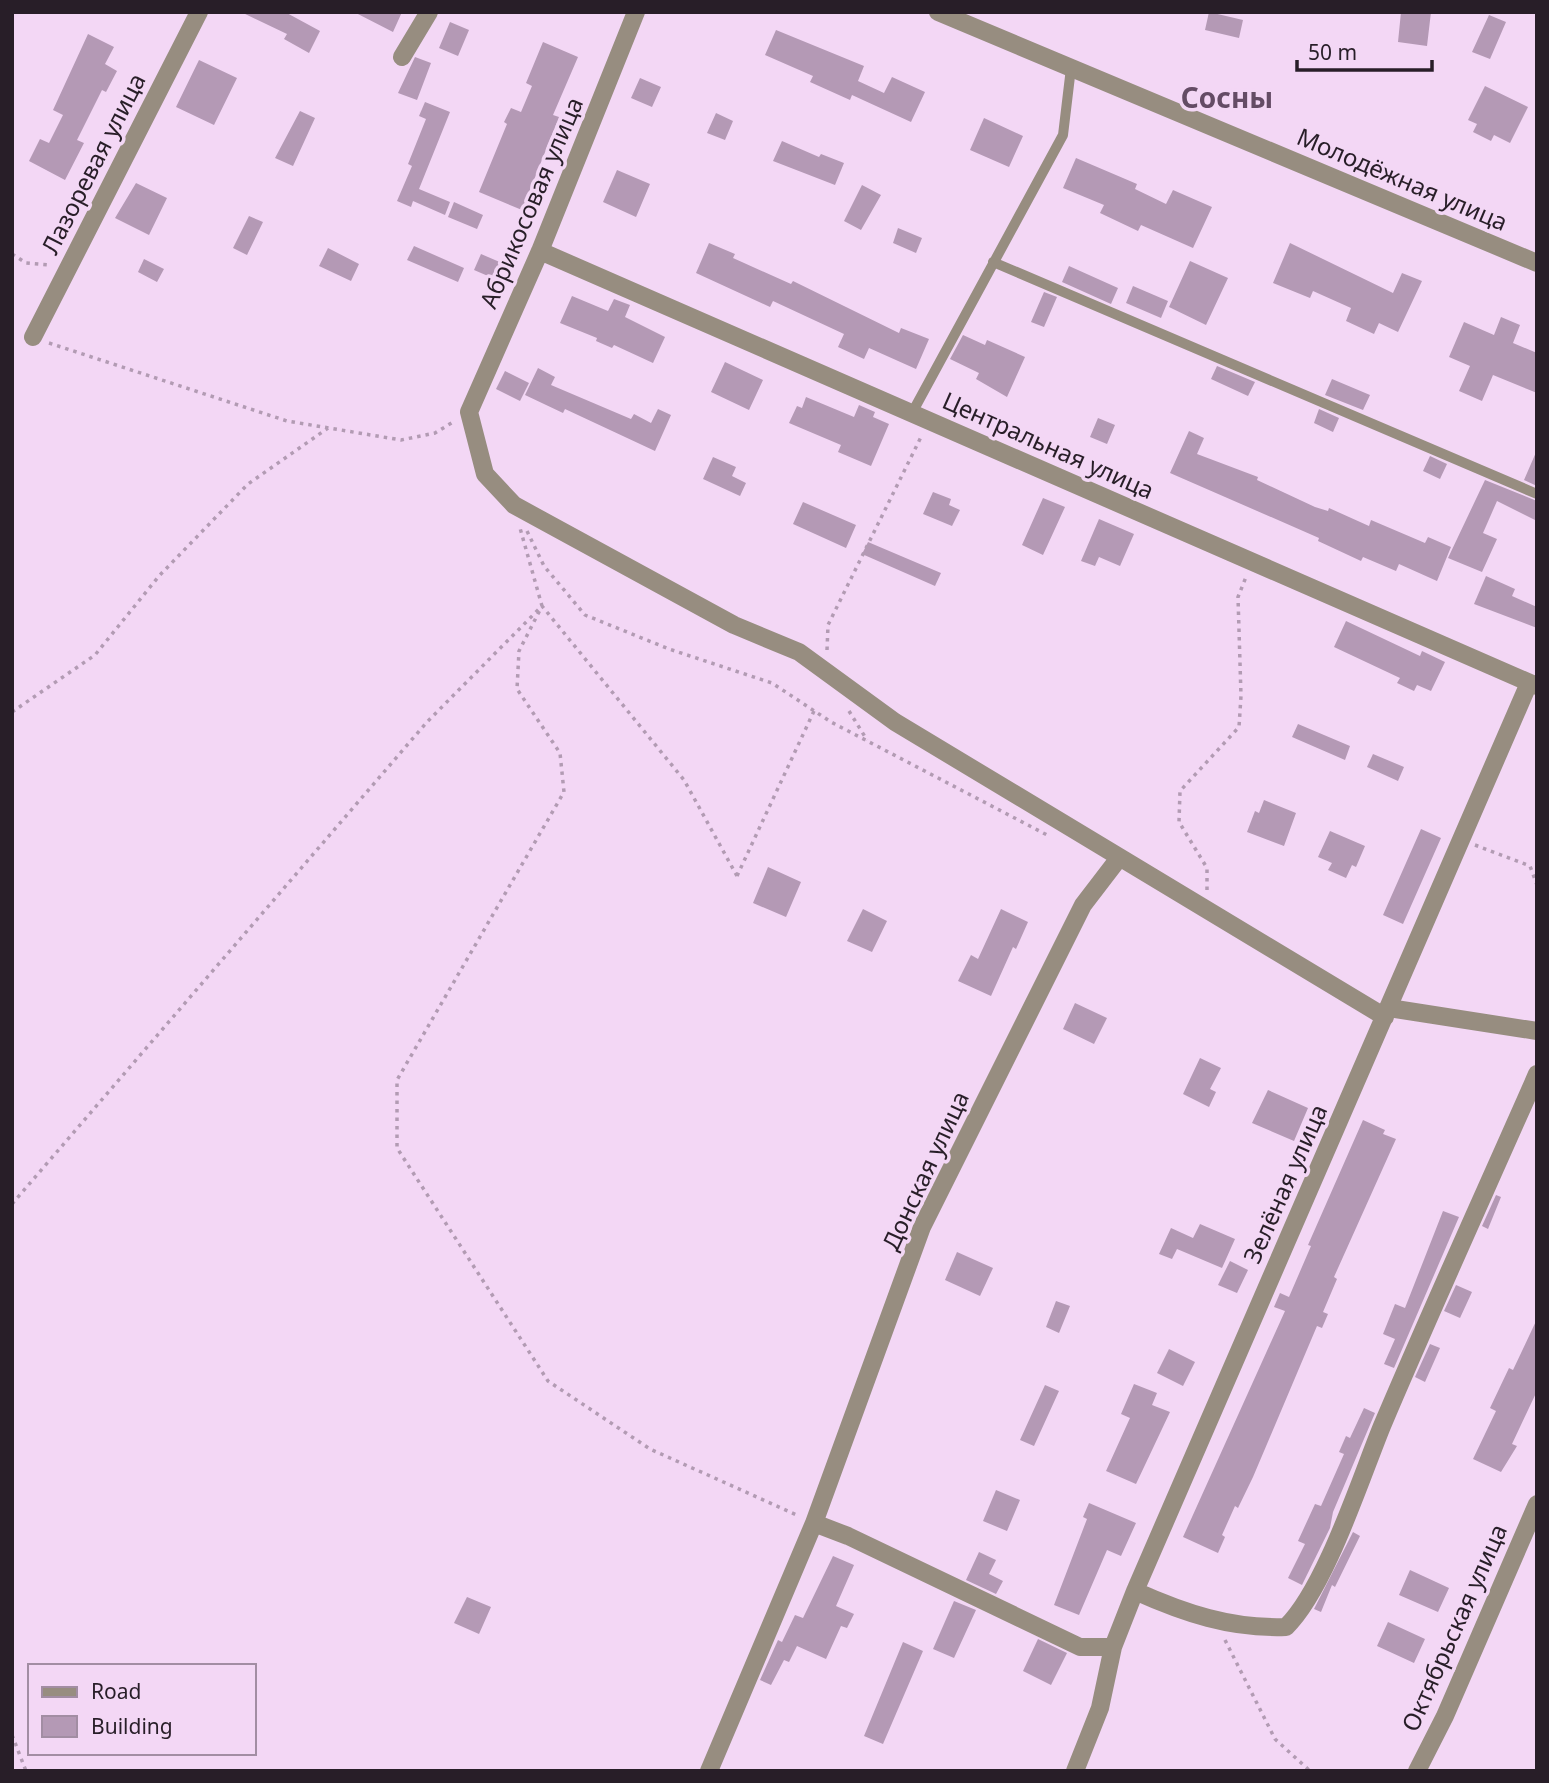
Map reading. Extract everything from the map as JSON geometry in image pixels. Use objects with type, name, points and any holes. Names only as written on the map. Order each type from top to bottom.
[{"type":"street","name":"Лазоревая улица","points":[[33,338],[199,12]]},
{"type":"street","points":[[402,57],[429,12]]},
{"type":"street","name":"Абрикосовая улица","points":[[469,412],[540,251],[636,12]]},
{"type":"street","name":"Молодёжная улица","points":[[938,12],[1537,263]]},
{"type":"street","name":"Центральная улица","points":[[540,251],[1533,685]]},
{"type":"street","points":[[469,412],[485,474],[513,505],[734,625],[799,652],[895,722],[1119,858],[1387,1012],[1537,1031]]},
{"type":"street","name":"Зелёная улица","points":[[1075,1771],[1100,1708],[1113,1647],[1135,1591],[1462,839],[1533,685]]},
{"type":"street","name":"Донская улица","points":[[709,1771],[814,1523],[922,1227],[1083,905],[1119,858]]},
{"type":"street","points":[[1135,1591],[1216,1622],[1255,1628],[1286,1627],[1298,1615],[1320,1575],[1409,1362],[1537,1074]]},
{"type":"street","name":"Октябрьская улица","points":[[1417,1771],[1445,1716],[1537,1504]]},
{"type":"street","points":[[814,1523],[849,1536],[1080,1647],[1113,1647]]},
{"type":"lane","points":[[912,413],[1063,135],[1071,68]]},
{"type":"lane","points":[[993,262],[1537,494]]},
{"type":"path","points":[[12,254],[26,263],[69,267]]},
{"type":"path","points":[[33,338],[287,421],[328,428],[401,440],[435,433],[469,412]]},
{"type":"path","points":[[825,673],[828,625],[929,421]]},
{"type":"path","points":[[12,712],[95,655],[159,576],[248,484],[328,428]]},
{"type":"path","points":[[513,505],[542,606],[684,780],[737,876],[814,711]]},
{"type":"path","points":[[513,505],[544,566],[585,615],[669,649],[772,683],[867,741],[1036,832],[1060,840]]},
{"type":"path","points":[[1206,907],[1208,869],[1179,822],[1180,791],[1239,727],[1241,696],[1238,597],[1253,562]]},
{"type":"path","points":[[12,1203],[426,722],[542,606]]},
{"type":"path","points":[[542,606],[519,651],[517,688],[560,753],[564,792],[397,1080],[397,1148],[548,1381],[650,1449],[814,1523]]},
{"type":"path","points":[[846,707],[867,741]]},
{"type":"path","points":[[1462,839],[1530,866],[1537,884]]},
{"type":"path","points":[[1216,1622],[1275,1739],[1310,1771]]},
{"type":"path","points":[[12,1735],[26,1771]]},
{"type":"building","points":[[241,12],[285,12],[320,31],[309,53],[284,39],[287,34]]},
{"type":"building","points":[[354,12],[402,12],[393,32]]},
{"type":"building","points":[[1209,12],[1243,20],[1239,38],[1205,30]]},
{"type":"building","points":[[1401,12],[1431,12],[1427,46],[1398,42]]},
{"type":"building","points":[[1489,15],[1506,22],[1490,59],[1472,52]]},
{"type":"building","points":[[450,22],[469,30],[458,56],[439,48]]},
{"type":"building","points":[[776,30],[864,66],[858,81],[884,93],[892,77],[925,92],[911,122],[852,95],[850,100],[810,82],[813,76],[765,55]]},
{"type":"building","points":[[88,34],[114,47],[105,64],[117,71],[106,92],[102,90],[77,140],[84,143],[65,180],[29,161],[40,139],[49,143],[63,115],[53,110]]},
{"type":"building","points":[[543,42],[578,57],[553,115],[559,117],[522,210],[479,192],[511,108],[521,112],[532,86],[526,83]]},
{"type":"building","points":[[415,57],[431,63],[417,100],[398,93]]},
{"type":"building","points":[[199,60],[237,78],[214,125],[176,107]]},
{"type":"building","points":[[640,78],[661,87],[652,107],[631,98]]},
{"type":"building","points":[[1485,86],[1528,107],[1510,143],[1494,135],[1491,141],[1473,132],[1477,124],[1468,120]]},
{"type":"building","points":[[425,102],[450,112],[419,189],[450,202],[445,215],[413,201],[411,207],[397,201],[412,166],[408,164],[426,119],[419,116]]},
{"type":"building","points":[[300,111],[315,118],[293,166],[275,158]]},
{"type":"building","points":[[716,113],[733,121],[725,140],[707,133]]},
{"type":"building","points":[[984,118],[1023,136],[1009,167],[970,150]]},
{"type":"building","points":[[782,141],[819,157],[821,154],[844,163],[835,185],[773,161]]},
{"type":"building","points":[[1076,158],[1137,184],[1135,189],[1166,204],[1173,190],[1212,207],[1193,248],[1141,225],[1138,231],[1100,213],[1104,205],[1063,188]]},
{"type":"building","points":[[617,170],[650,184],[636,217],[603,202]]},
{"type":"building","points":[[136,183],[167,198],[149,235],[115,218]]},
{"type":"building","points":[[862,185],[881,195],[861,230],[844,221]]},
{"type":"building","points":[[454,202],[483,215],[477,229],[448,217]]},
{"type":"building","points":[[249,216],[263,222],[247,255],[233,248]]},
{"type":"building","points":[[898,228],[922,238],[916,253],[893,243]]},
{"type":"building","points":[[709,243],[735,254],[733,258],[791,284],[793,281],[899,333],[901,328],[929,339],[916,369],[869,348],[864,359],[838,347],[844,334],[773,301],[770,307],[696,273]]},
{"type":"building","points":[[1290,243],[1393,293],[1402,273],[1422,281],[1398,332],[1379,323],[1374,334],[1346,321],[1351,308],[1313,291],[1310,298],[1273,283]]},
{"type":"building","points":[[414,246],[464,268],[458,282],[407,260]]},
{"type":"building","points":[[328,248],[359,264],[351,281],[319,266]]},
{"type":"building","points":[[481,254],[502,263],[495,279],[474,270]]},
{"type":"building","points":[[144,259],[164,269],[157,282],[138,272]]},
{"type":"building","points":[[1190,261],[1228,278],[1206,325],[1169,307]]},
{"type":"building","points":[[1069,266],[1118,288],[1111,304],[1062,282]]},
{"type":"building","points":[[1133,286],[1168,301],[1161,318],[1126,303]]},
{"type":"building","points":[[1044,292],[1057,297],[1044,327],[1031,322]]},
{"type":"building","points":[[572,296],[608,311],[614,299],[630,305],[625,317],[665,337],[653,363],[614,345],[612,348],[596,341],[597,338],[560,323]]},
{"type":"building","points":[[1501,317],[1520,325],[1513,343],[1537,353],[1537,393],[1493,375],[1482,401],[1459,391],[1470,366],[1449,357],[1464,322],[1494,335]]},
{"type":"building","points":[[963,335],[985,345],[987,340],[1025,357],[1007,397],[976,379],[979,373],[950,359]]},
{"type":"building","points":[[725,362],[763,380],[749,410],[711,392]]},
{"type":"building","points":[[1217,366],[1255,382],[1248,396],[1211,379]]},
{"type":"building","points":[[538,368],[555,377],[551,385],[631,419],[634,414],[651,423],[658,409],[671,415],[655,451],[565,409],[563,413],[525,395]]},
{"type":"building","points":[[505,371],[529,383],[520,401],[496,389]]},
{"type":"building","points":[[1332,379],[1370,395],[1363,410],[1325,395]]},
{"type":"building","points":[[806,397],[854,417],[859,405],[875,412],[873,417],[889,424],[871,466],[838,452],[841,445],[789,423],[797,406],[802,408]]},
{"type":"building","points":[[1319,409],[1339,418],[1333,432],[1314,423]]},
{"type":"building","points":[[1098,418],[1115,425],[1107,444],[1090,437]]},
{"type":"building","points":[[1189,431],[1204,438],[1197,454],[1258,477],[1257,480],[1315,507],[1328,511],[1329,508],[1369,526],[1371,520],[1425,543],[1428,537],[1451,547],[1437,581],[1399,564],[1396,571],[1363,557],[1361,561],[1318,541],[1319,538],[1170,473]]},
{"type":"building","points":[[1537,450],[1537,486],[1524,480]]},
{"type":"building","points":[[1430,456],[1447,464],[1440,479],[1423,471]]},
{"type":"building","points":[[713,457],[736,467],[732,476],[746,483],[740,496],[703,479]]},
{"type":"building","points":[[1485,480],[1537,501],[1537,521],[1497,501],[1483,533],[1497,539],[1482,572],[1448,558]]},
{"type":"building","points":[[933,492],[951,499],[949,505],[960,510],[952,526],[923,514]]},
{"type":"building","points":[[1043,498],[1065,507],[1043,555],[1022,545]]},
{"type":"building","points":[[803,502],[856,525],[846,548],[793,524]]},
{"type":"building","points":[[1099,519],[1134,534],[1120,566],[1099,557],[1095,566],[1081,561]]},
{"type":"building","points":[[868,542],[941,573],[935,586],[862,554]]},
{"type":"building","points":[[1486,576],[1515,589],[1512,596],[1537,607],[1537,628],[1474,604]]},
{"type":"building","points":[[1346,621],[1420,656],[1422,651],[1445,662],[1431,691],[1417,685],[1414,691],[1397,683],[1400,678],[1334,647]]},
{"type":"building","points":[[1298,724],[1350,746],[1345,760],[1292,737]]},
{"type":"building","points":[[1373,754],[1404,767],[1398,781],[1367,767]]},
{"type":"building","points":[[1264,800],[1296,813],[1284,846],[1247,832],[1255,811],[1259,813]]},
{"type":"building","points":[[1421,829],[1441,838],[1403,924],[1383,915]]},
{"type":"building","points":[[1330,831],[1365,846],[1356,867],[1352,865],[1346,878],[1328,870],[1332,863],[1318,857]]},
{"type":"building","points":[[768,867],[801,882],[786,917],[753,903]]},
{"type":"building","points":[[863,909],[887,921],[872,952],[847,941]]},
{"type":"building","points":[[1001,909],[1028,922],[1016,949],[1013,947],[991,996],[958,981],[971,955],[978,959]]},
{"type":"building","points":[[1075,1003],[1107,1018],[1094,1044],[1063,1029]]},
{"type":"building","points":[[1200,1058],[1221,1068],[1210,1089],[1216,1092],[1209,1107],[1183,1094]]},
{"type":"building","points":[[1268,1090],[1308,1108],[1294,1141],[1252,1123]]},
{"type":"building","points":[[1363,1120],[1385,1130],[1383,1134],[1396,1139],[1334,1277],[1337,1279],[1323,1312],[1328,1314],[1322,1328],[1317,1326],[1253,1477],[1238,1508],[1235,1506],[1222,1535],[1225,1537],[1218,1553],[1183,1537],[1285,1311],[1274,1307],[1280,1293],[1289,1297],[1311,1246],[1308,1245]]},
{"type":"building","points":[[1496,1195],[1501,1197],[1488,1229],[1482,1226]]},
{"type":"building","points":[[1443,1211],[1459,1217],[1394,1368],[1384,1364],[1395,1339],[1383,1334],[1395,1304],[1405,1308]]},
{"type":"building","points":[[1200,1224],[1235,1239],[1222,1268],[1177,1249],[1172,1259],[1159,1254],[1171,1228],[1193,1238]]},
{"type":"building","points":[[957,1252],[993,1268],[980,1296],[945,1280]]},
{"type":"building","points":[[1230,1261],[1248,1270],[1237,1293],[1218,1285]]},
{"type":"building","points":[[1456,1285],[1472,1292],[1460,1318],[1444,1311]]},
{"type":"building","points":[[1056,1301],[1070,1306],[1059,1333],[1046,1327]]},
{"type":"building","points":[[1537,1319],[1537,1391],[1512,1444],[1517,1446],[1501,1472],[1473,1459],[1496,1411],[1490,1408],[1509,1368],[1513,1370]]},
{"type":"building","points":[[1430,1344],[1440,1348],[1425,1382],[1415,1377]]},
{"type":"building","points":[[1169,1349],[1195,1362],[1183,1386],[1157,1373]]},
{"type":"building","points":[[1134,1384],[1157,1393],[1152,1405],[1170,1412],[1136,1484],[1106,1471],[1130,1418],[1121,1414]]},
{"type":"building","points":[[1045,1385],[1059,1391],[1034,1446],[1020,1440]]},
{"type":"building","points":[[1364,1408],[1375,1413],[1333,1512],[1330,1528],[1302,1585],[1288,1578],[1305,1544],[1298,1541],[1315,1504],[1321,1506],[1344,1454],[1339,1452],[1346,1436],[1350,1438]]},
{"type":"building","points":[[996,1490],[1020,1500],[1007,1531],[983,1521]]},
{"type":"building","points":[[1089,1503],[1136,1523],[1121,1556],[1107,1550],[1079,1615],[1054,1605],[1087,1519],[1083,1517]]},
{"type":"building","points":[[1353,1532],[1360,1536],[1335,1587],[1332,1585],[1321,1612],[1314,1609]]},
{"type":"building","points":[[979,1552],[996,1560],[989,1574],[1003,1581],[996,1594],[966,1580]]},
{"type":"building","points":[[833,1556],[854,1565],[836,1606],[854,1614],[847,1628],[841,1626],[826,1659],[797,1646],[789,1662],[784,1660],[771,1685],[760,1680],[778,1640],[782,1642],[795,1615],[803,1618]]},
{"type":"building","points":[[1410,1570],[1449,1588],[1438,1612],[1399,1595]]},
{"type":"building","points":[[467,1597],[491,1607],[479,1634],[454,1623]]},
{"type":"building","points":[[954,1601],[976,1610],[954,1658],[933,1649]]},
{"type":"building","points":[[1388,1622],[1425,1639],[1414,1663],[1377,1646]]},
{"type":"building","points":[[1038,1639],[1067,1653],[1051,1685],[1023,1671]]},
{"type":"building","points":[[903,1642],[923,1651],[883,1744],[864,1736]]},
{"type":"district","name":"Сосны","points":[[1227,98]]}]
